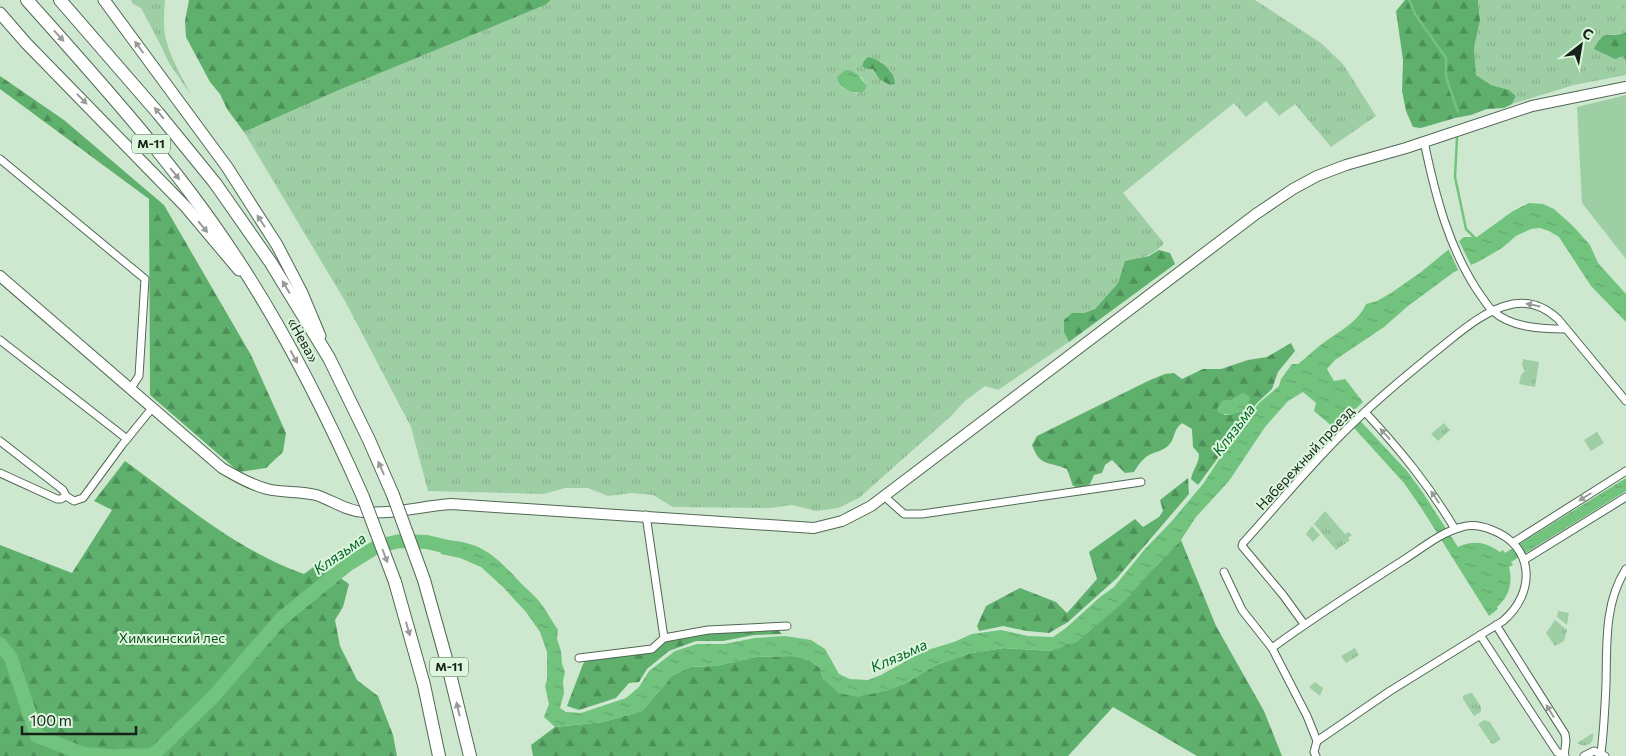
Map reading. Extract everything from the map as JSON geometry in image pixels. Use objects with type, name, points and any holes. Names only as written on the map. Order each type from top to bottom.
[{"type":"highway","name":"«Нева»","points":[[27,0],[88,69],[198,202],[262,299],[335,434],[363,497],[395,582],[424,685],[439,756]]},
{"type":"highway","name":"«Нева»","points":[[60,0],[158,113],[215,183],[271,263],[329,358],[369,440],[393,495],[424,580],[447,662],[470,756]]},
{"type":"main road","name":"М-11","points":[[104,0],[227,167],[277,245],[302,293],[329,358]]},
{"type":"main road","name":"М-11","points":[[0,13],[26,43],[186,207],[262,299]]},
{"type":"street","points":[[0,276],[222,468],[244,481],[266,489],[314,495],[326,498],[347,509],[363,512],[404,511],[426,506],[451,504],[814,528],[842,521],[871,506],[1256,214],[1293,189],[1317,176],[1346,165],[1424,142],[1532,106],[1626,87]]},
{"type":"street","points":[[1424,142],[1446,228],[1470,280],[1492,311],[1507,320],[1528,326],[1566,329]]},
{"type":"street","points":[[0,159],[145,279],[139,376],[131,388]]},
{"type":"street","name":"Набережный проезд","points":[[1304,624],[1283,595],[1242,546],[1350,426],[1458,334],[1492,311],[1511,304],[1531,304],[1548,310],[1626,401]]},
{"type":"street","points":[[0,340],[127,439]]},
{"type":"street","points":[[0,441],[63,490],[66,496],[74,500],[83,498],[153,408]]},
{"type":"street","points":[[1362,415],[1418,472],[1438,500],[1453,530]]},
{"type":"street","points":[[1514,544],[1626,471]]},
{"type":"street","points":[[0,473],[57,499],[61,500],[66,496]]},
{"type":"street","points":[[884,496],[904,514],[922,514],[1141,482]]},
{"type":"street","points":[[1523,558],[1626,497]]},
{"type":"street","points":[[646,516],[664,638]]},
{"type":"street","points":[[1272,648],[1304,624],[1453,530],[1472,525],[1500,533],[1514,544],[1523,558],[1526,569],[1524,593],[1512,613],[1390,691],[1317,741]]},
{"type":"street","points":[[1584,756],[1591,752],[1603,754],[1608,625],[1615,593],[1626,569]]},
{"type":"street","points":[[1224,572],[1242,610],[1272,648],[1299,700],[1317,741],[1314,752],[1316,756]]},
{"type":"street","points":[[1480,635],[1554,754],[1564,756],[1565,734],[1496,625]]},
{"type":"street","points":[[579,658],[652,649],[664,638],[708,630],[787,626]]},
{"type":"green space","points":[[131,0],[165,0],[164,25],[166,40],[191,95],[169,63],[141,8],[133,4]]},
{"type":"green space","points":[[189,0],[551,0],[545,5],[339,90],[244,132],[227,109],[220,94],[210,82],[186,37],[185,21]]},
{"type":"green space","points":[[551,0],[1255,0],[1321,43],[1343,64],[1376,116],[1331,147],[1295,104],[1279,116],[1266,101],[1246,117],[1234,103],[1123,193],[1164,243],[1151,254],[1125,261],[1118,283],[1095,309],[1084,313],[1073,313],[1064,332],[1069,342],[998,390],[985,386],[965,401],[950,417],[859,498],[838,508],[816,511],[792,505],[769,508],[673,507],[653,495],[631,493],[608,496],[588,488],[565,488],[544,494],[428,491],[411,427],[345,301],[244,132],[339,90],[545,5]],"holes":[[[880,61],[892,72],[879,79],[873,69]],[[861,77],[867,86],[857,94],[841,87]]]},
{"type":"green space","points":[[1405,0],[1478,0],[1480,21],[1474,47],[1476,75],[1491,85],[1509,90],[1516,96],[1512,104],[1504,108],[1487,109],[1421,128],[1413,127],[1406,111],[1402,91],[1403,60],[1396,11]]},
{"type":"green space","points":[[1478,0],[1626,0],[1626,32],[1620,35],[1609,34],[1599,39],[1623,56],[1626,61],[1626,75],[1574,85],[1512,104],[1516,96],[1509,90],[1491,85],[1476,75],[1474,47],[1480,21]]},
{"type":"green space","points":[[1626,32],[1626,61],[1623,56],[1615,59],[1594,49],[1598,41],[1605,35],[1616,35]]},
{"type":"green space","points":[[868,57],[877,60],[890,70],[895,84],[890,85],[879,79],[873,69],[867,69],[862,66]]},
{"type":"green space","points":[[0,76],[64,120],[164,205],[251,355],[286,433],[283,452],[266,468],[239,472],[150,395],[149,199],[0,89]]},
{"type":"green space","points":[[1626,95],[1626,259],[1582,203],[1577,107]]},
{"type":"green space","points":[[1159,250],[1170,253],[1175,264],[1069,342],[1064,332],[1064,320],[1072,313],[1084,313],[1095,309],[1118,283],[1125,261],[1149,256]]},
{"type":"green space","points":[[1291,343],[1295,351],[1278,372],[1272,389],[1257,403],[1237,428],[1198,485],[1191,479],[1199,454],[1193,447],[1192,429],[1182,423],[1168,446],[1150,454],[1134,472],[1125,473],[1112,460],[1105,465],[1102,473],[1094,475],[1090,484],[1082,488],[1073,486],[1067,469],[1045,462],[1038,457],[1032,445],[1037,436],[1165,374],[1174,373],[1182,379],[1203,369],[1221,369],[1248,360],[1267,357]],"holes":[[[1243,393],[1233,414],[1224,415],[1222,401],[1232,400]]]},
{"type":"green space","points":[[1523,359],[1539,362],[1535,387],[1519,384],[1521,375],[1525,371],[1522,365]]},
{"type":"green space","points":[[1444,423],[1450,430],[1438,441],[1431,434]]},
{"type":"green space","points":[[1597,432],[1604,443],[1591,451],[1584,440]]},
{"type":"green space","name":"Химкинский лес","points":[[125,461],[189,509],[256,552],[304,574],[319,563],[349,584],[343,607],[335,620],[340,646],[357,680],[378,696],[393,735],[397,756],[0,756],[0,545],[72,573],[112,510],[94,501]]},
{"type":"green space","points":[[1188,478],[1189,494],[1117,578],[1068,622],[1049,633],[1003,626],[979,631],[977,626],[986,606],[1020,588],[1056,602],[1067,613],[1097,579],[1089,552],[1135,519],[1143,527],[1159,517],[1163,511],[1160,500]]},
{"type":"green space","points":[[1325,511],[1345,534],[1348,532],[1352,535],[1348,538],[1350,540],[1336,550],[1314,524]]},
{"type":"green space","points":[[1312,526],[1320,535],[1313,542],[1306,534]]},
{"type":"green space","points":[[1181,540],[1216,626],[1264,711],[1282,756],[1197,756],[1113,707],[1068,756],[533,756],[531,745],[555,727],[603,722],[642,711],[673,675],[690,667],[715,666],[756,657],[793,656],[809,660],[820,668],[823,679],[885,691],[906,683],[936,665],[971,653],[1004,648],[1051,651],[1155,567]]},
{"type":"green space","points":[[1558,611],[1569,613],[1567,625],[1557,617]]},
{"type":"green space","points":[[1555,620],[1567,630],[1564,641],[1555,646],[1546,633]]},
{"type":"green space","points":[[777,629],[782,634],[754,635],[723,641],[696,641],[669,651],[647,669],[639,682],[629,683],[616,698],[579,710],[567,706],[583,664],[587,659],[648,651],[665,641],[723,630]]},
{"type":"green space","points":[[1355,648],[1359,655],[1346,663],[1341,656]]},
{"type":"green space","points":[[1315,682],[1323,688],[1320,696],[1309,687]]},
{"type":"green space","points":[[1472,693],[1481,707],[1481,712],[1474,716],[1463,699],[1463,696]]},
{"type":"green space","points":[[1484,720],[1490,722],[1500,738],[1500,740],[1493,744],[1478,724]]},
{"type":"green space","points":[[1593,733],[1593,740],[1589,744],[1580,745],[1577,743]]},
{"type":"water","points":[[845,70],[853,71],[860,77],[867,86],[864,91],[852,92],[840,85],[837,77]]},
{"type":"water","points":[[1529,203],[1543,204],[1554,209],[1590,245],[1598,263],[1626,294],[1626,322],[1591,286],[1559,237],[1540,228],[1531,229],[1516,236],[1502,248],[1478,262],[1454,272],[1408,306],[1384,327],[1335,360],[1327,369],[1334,381],[1345,379],[1363,402],[1352,412],[1407,471],[1458,547],[1469,543],[1479,543],[1500,552],[1503,550],[1505,553],[1626,478],[1626,491],[1511,562],[1513,565],[1509,567],[1510,584],[1507,594],[1497,607],[1498,609],[1489,616],[1404,483],[1345,418],[1334,428],[1314,411],[1316,403],[1303,392],[1288,401],[1265,427],[1229,481],[1196,517],[1181,540],[1127,599],[1077,642],[1051,651],[1004,648],[971,653],[936,665],[906,683],[885,691],[858,697],[838,693],[823,679],[820,668],[809,660],[793,656],[756,657],[715,666],[690,667],[673,675],[642,711],[603,722],[555,727],[544,717],[549,704],[545,686],[547,680],[547,652],[540,632],[526,612],[481,567],[460,558],[441,554],[438,540],[463,542],[483,549],[500,562],[539,601],[558,630],[557,639],[565,672],[563,681],[564,693],[560,708],[566,712],[581,713],[626,698],[639,687],[649,671],[675,651],[697,644],[724,644],[755,638],[785,636],[811,640],[825,649],[839,674],[850,679],[868,680],[881,675],[924,651],[954,642],[972,634],[1001,630],[1028,636],[1053,637],[1114,587],[1145,549],[1171,522],[1203,484],[1241,426],[1259,403],[1279,386],[1281,379],[1292,364],[1298,364],[1349,325],[1359,316],[1366,304],[1377,301],[1391,293],[1421,272],[1464,237],[1477,237],[1513,211]]},
{"type":"water","points":[[1243,393],[1250,398],[1248,407],[1234,414],[1219,413],[1217,409],[1222,401],[1232,400]]},
{"type":"pier","points":[[1458,239],[1472,267],[1459,272],[1448,248]]},
{"type":"waterway","points":[[1409,0],[1415,14],[1446,58],[1446,77],[1458,112]]},
{"type":"waterway","points":[[1457,138],[1455,177],[1466,229],[1476,239]]},
{"type":"waterway","name":"Клязьма","points":[[117,756],[153,755],[213,697],[281,619],[347,565],[378,546],[400,541],[427,542],[456,549]]},
{"type":"waterway","name":"Клязьма","points":[[0,644],[11,658],[37,736],[84,754],[110,756]]}]
